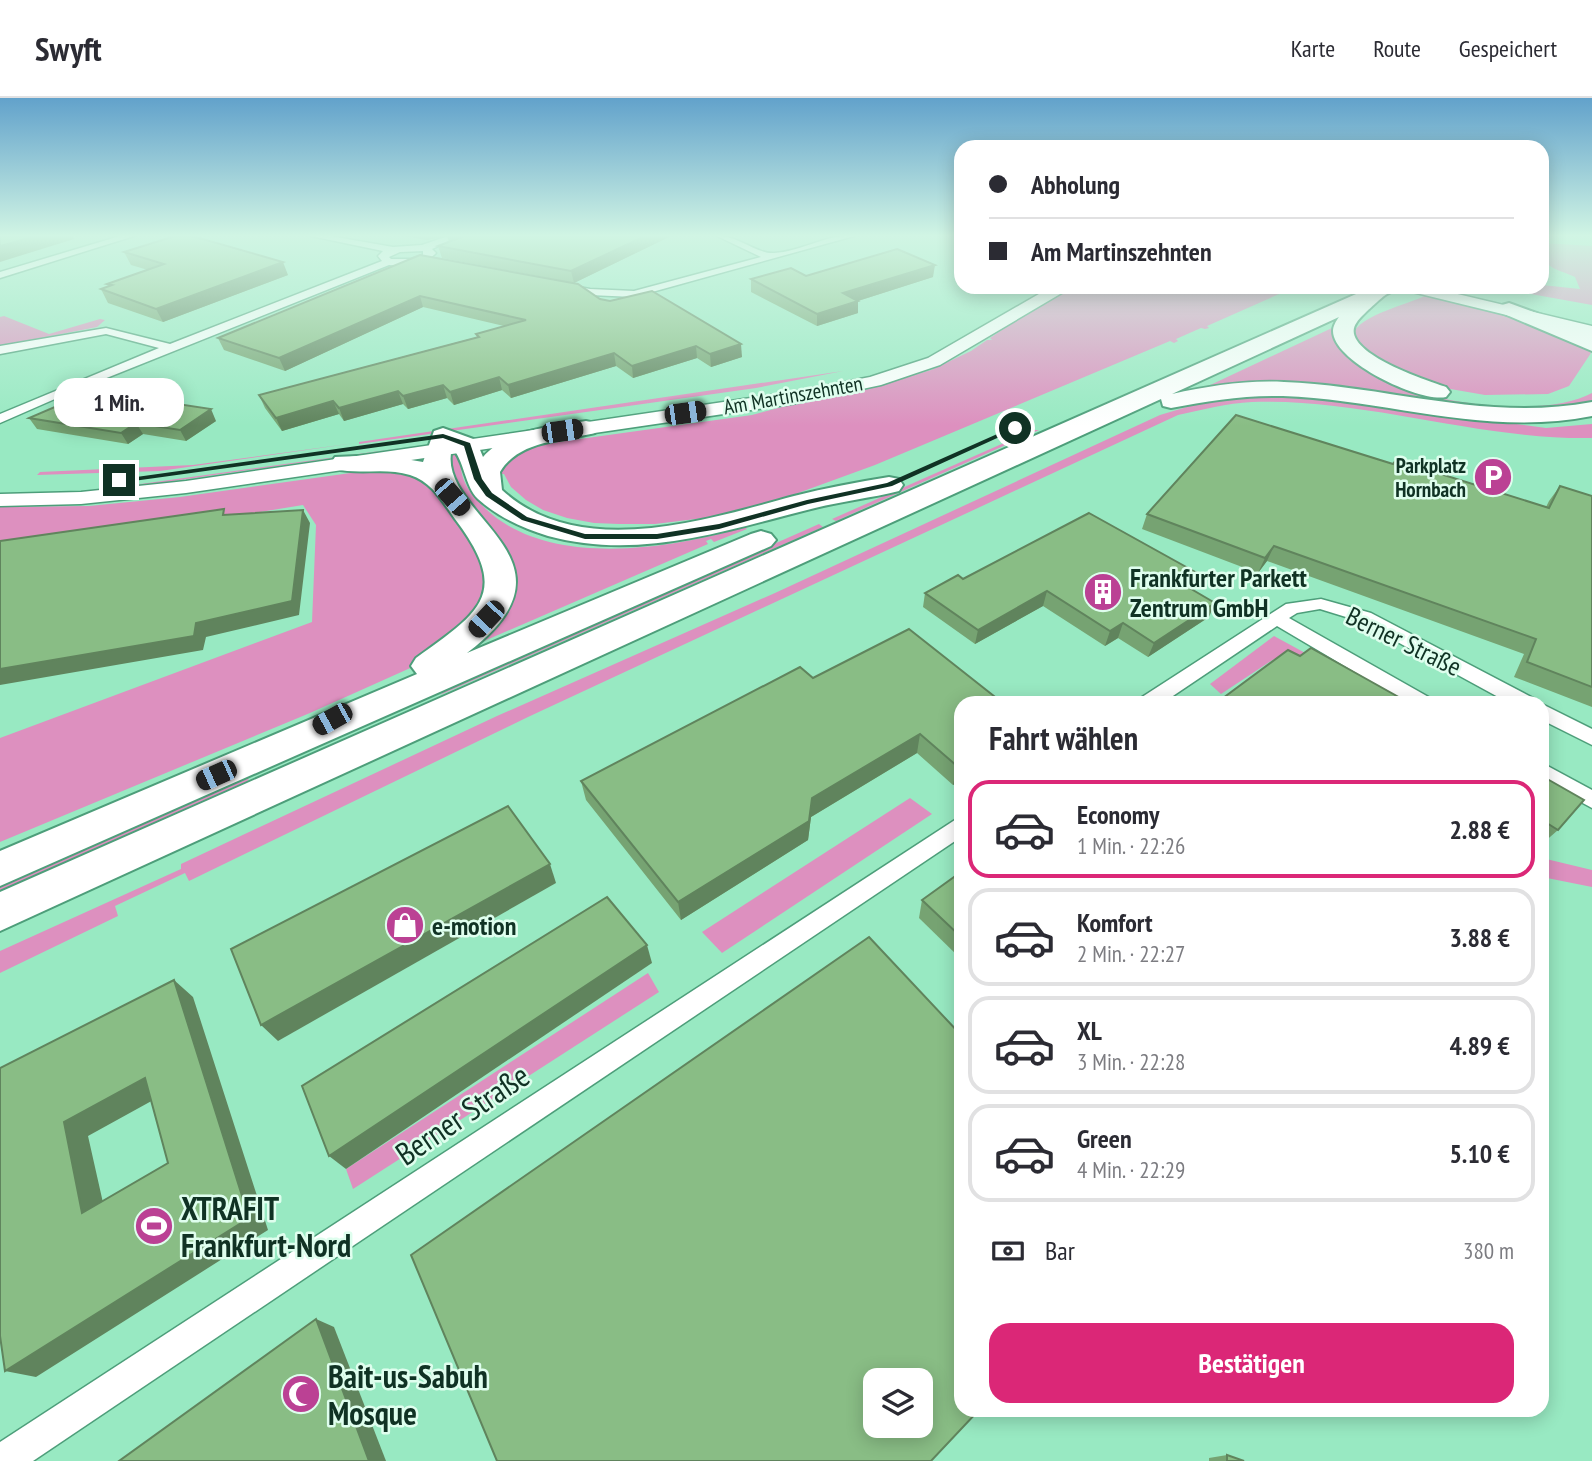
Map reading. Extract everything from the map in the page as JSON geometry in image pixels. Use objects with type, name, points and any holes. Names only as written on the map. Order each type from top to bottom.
[{"type":"highway","points":[[0,912],[1359,300]]},
{"type":"highway","points":[[1371,300],[1344,325],[1343,333],[1354,350],[1398,378],[1452,396],[1500,403],[1588,399]]},
{"type":"highway","points":[[1509,309],[1565,330],[1592,344]]},
{"type":"highway","points":[[1218,339],[1282,312]]},
{"type":"highway","points":[[1108,414],[1202,394],[1261,388],[1309,391],[1499,415],[1554,416],[1588,399]]},
{"type":"highway","points":[[489,495],[487,472],[501,453],[520,444],[586,428]]},
{"type":"highway","points":[[344,463],[412,466],[432,473],[447,453]]},
{"type":"highway","points":[[0,869],[902,479],[719,526],[628,538],[585,536],[524,519],[489,495],[478,479],[447,453]]},
{"type":"highway","points":[[288,744],[445,656],[469,637],[497,603],[502,575],[500,560],[487,538],[452,497],[447,453]]},
{"type":"main road","name":"Am Martinszehnten","points":[[447,453],[870,371],[938,345],[1014,300]]},
{"type":"main road","name":"Am Martinszehnten","points":[[0,485],[57,485],[447,453],[586,428],[792,398],[884,379],[951,354],[1036,300]]},
{"type":"main road","points":[[1466,300],[1592,331]]},
{"type":"main road","points":[[1507,300],[1592,322]]},
{"type":"main road","points":[[1554,311],[1592,315]]},
{"type":"main road","points":[[0,500],[137,493],[344,463]]},
{"type":"street","points":[[0,419],[59,392],[286,300]]},
{"type":"street","points":[[0,349],[106,331],[170,348]]},
{"type":"street","points":[[0,411],[59,392]]},
{"type":"street","name":"Berner Straße","points":[[1158,696],[1292,607],[1321,604],[1365,617],[1513,696]]},
{"type":"street","name":"Berner Straße","points":[[1276,618],[1411,696]]},
{"type":"street","points":[[1549,715],[1592,738]]},
{"type":"street","points":[[1549,775],[1592,800]]},
{"type":"street","name":"Berner Straße","points":[[2,1461],[954,830]]},
{"type":"shaded area","points":[[1050,300],[1267,300],[1207,326],[1209,328],[1201,328],[1176,339],[1178,341],[1174,343],[1170,341],[875,465],[779,500],[704,518],[655,524],[619,524],[567,518],[543,510],[526,500],[511,487],[504,474],[499,474],[501,466],[523,450],[544,444],[752,415],[805,401],[865,390],[931,370],[971,351],[987,340],[992,340],[990,338]]},
{"type":"shaded area","points":[[1415,300],[1444,300],[1546,327],[1581,343],[1591,353],[1569,386],[1548,394],[1485,395],[1439,387],[1365,355],[1352,335],[1374,316]]},
{"type":"shaded area","points":[[1562,300],[1592,300],[1592,305]]},
{"type":"shaded area","points":[[4,316],[49,334],[100,319],[105,320],[97,327],[0,346],[0,317]]},
{"type":"shaded area","points":[[1332,328],[1338,347],[1358,365],[1386,381],[1421,393],[1459,402],[1497,406],[1534,406],[1567,402],[1592,393],[1592,401],[1543,411],[1206,387]]},
{"type":"shaded area","points":[[843,371],[756,388],[359,444],[359,442]]},
{"type":"shaded area","points":[[1267,395],[1318,398],[1546,428],[1592,424],[1592,438],[1506,433],[1379,412],[1295,402],[1243,403],[1178,415],[528,717],[189,881],[185,873],[115,906],[118,916],[0,973],[0,951],[181,869],[181,864],[497,716],[775,593],[1160,415],[1207,401]]},
{"type":"shaded area","points":[[1033,430],[1039,430],[836,521],[832,519]]},
{"type":"shaded area","points":[[355,443],[160,471],[37,475],[40,472],[193,465]]},
{"type":"shaded area","points":[[416,446],[118,489],[119,487]]},
{"type":"shaded area","points":[[457,454],[465,482],[476,499],[505,524],[535,538],[569,546],[606,549],[679,542],[745,527],[747,529],[714,542],[711,539],[706,541],[708,544],[475,645],[505,607],[455,488],[450,455]]},
{"type":"shaded area","points":[[379,469],[409,472],[424,479],[472,538],[491,577],[480,610],[417,665],[310,713],[0,842],[0,738],[312,622],[316,525],[303,505],[156,529],[0,550],[0,507],[89,506],[180,497]]},
{"type":"shaded area","points":[[819,524],[823,527],[440,695],[449,688]]},
{"type":"shaded area","points":[[1274,636],[1384,696],[1374,696],[1287,669],[1274,659],[1221,694],[1210,684]]},
{"type":"shaded area","points":[[249,778],[247,782],[0,891],[0,884]]},
{"type":"shaded area","points":[[910,798],[932,814],[722,953],[702,932]]},
{"type":"shaded area","points":[[1549,860],[1592,870],[1592,887],[1549,878]]},
{"type":"shaded area","points":[[648,973],[659,992],[353,1189],[346,1169]]},
{"type":"building","points":[[130,300],[181,300],[156,309]]},
{"type":"building","points":[[311,300],[412,300],[279,358],[218,338]]},
{"type":"building","points":[[436,300],[666,300],[741,344],[710,354],[696,346],[632,366],[614,353],[508,385],[499,377],[450,392],[443,385],[403,396],[398,391],[339,408],[333,401],[276,418],[259,395],[479,337],[476,334],[526,320]]},
{"type":"building","points":[[790,300],[858,301],[817,314]]},
{"type":"building","points":[[92,391],[211,409],[180,430],[136,423],[121,433],[29,418]]},
{"type":"building","points":[[1236,415],[1393,464],[1396,460],[1549,508],[1560,486],[1592,496],[1592,687],[1527,662],[1536,639],[1274,546],[1265,558],[1147,514]]},
{"type":"building","points":[[224,509],[223,515],[303,510],[292,601],[196,623],[194,636],[0,669],[0,541]]},
{"type":"building","name":"Frankfurter Parkett Zentrum GmbH","points":[[1089,513],[1197,573],[1181,583],[1215,603],[1154,643],[1123,623],[1110,631],[1047,591],[978,630],[925,593],[958,575],[963,579]]},
{"type":"building","points":[[909,629],[994,696],[954,696],[954,763],[920,734],[812,798],[809,821],[678,902],[581,781],[800,667],[813,678]]},
{"type":"building","points":[[1311,648],[1397,696],[1226,696],[1288,650],[1300,656]]},
{"type":"building","points":[[1549,780],[1584,800],[1558,830],[1549,824]]},
{"type":"building","name":"e-motion","points":[[508,806],[550,864],[261,1025],[231,949]]},
{"type":"building","points":[[954,877],[954,930],[922,900]]},
{"type":"building","points":[[607,897],[647,945],[329,1156],[302,1086]]},
{"type":"building","points":[[869,937],[954,1028],[954,1417],[972,1417],[931,1461],[497,1461],[411,1255]]},
{"type":"building","points":[[174,980],[249,1218],[5,1371],[0,1336],[0,1068]],"holes":[[[145,1078],[168,1163],[82,1213],[64,1122]]]},
{"type":"building","name":"Bait-us-Sabuh Mosque","points":[[316,1319],[369,1461],[119,1461]]},
{"type":"building","points":[[1227,1455],[1244,1461],[1227,1461]]},
{"type":"place","name":"Parkplatz Hornbach","points":[[1493,477]]},
{"type":"place","name":"Frankfurter Parkett Zentrum GmbH","points":[[1103,592]]},
{"type":"place","name":"e-motion","points":[[405,925]]},
{"type":"place","name":"XTRAFIT Frankfurt-Nord","points":[[154,1226]]},
{"type":"place","name":"Bait-us-Sabuh Mosque","points":[[301,1394]]},
{"type":"route","points":[[119,480],[211,470],[443,436],[467,445],[478,479],[489,495],[524,519],[567,533],[628,538],[719,526],[807,502],[889,485],[1015,428]]}]
